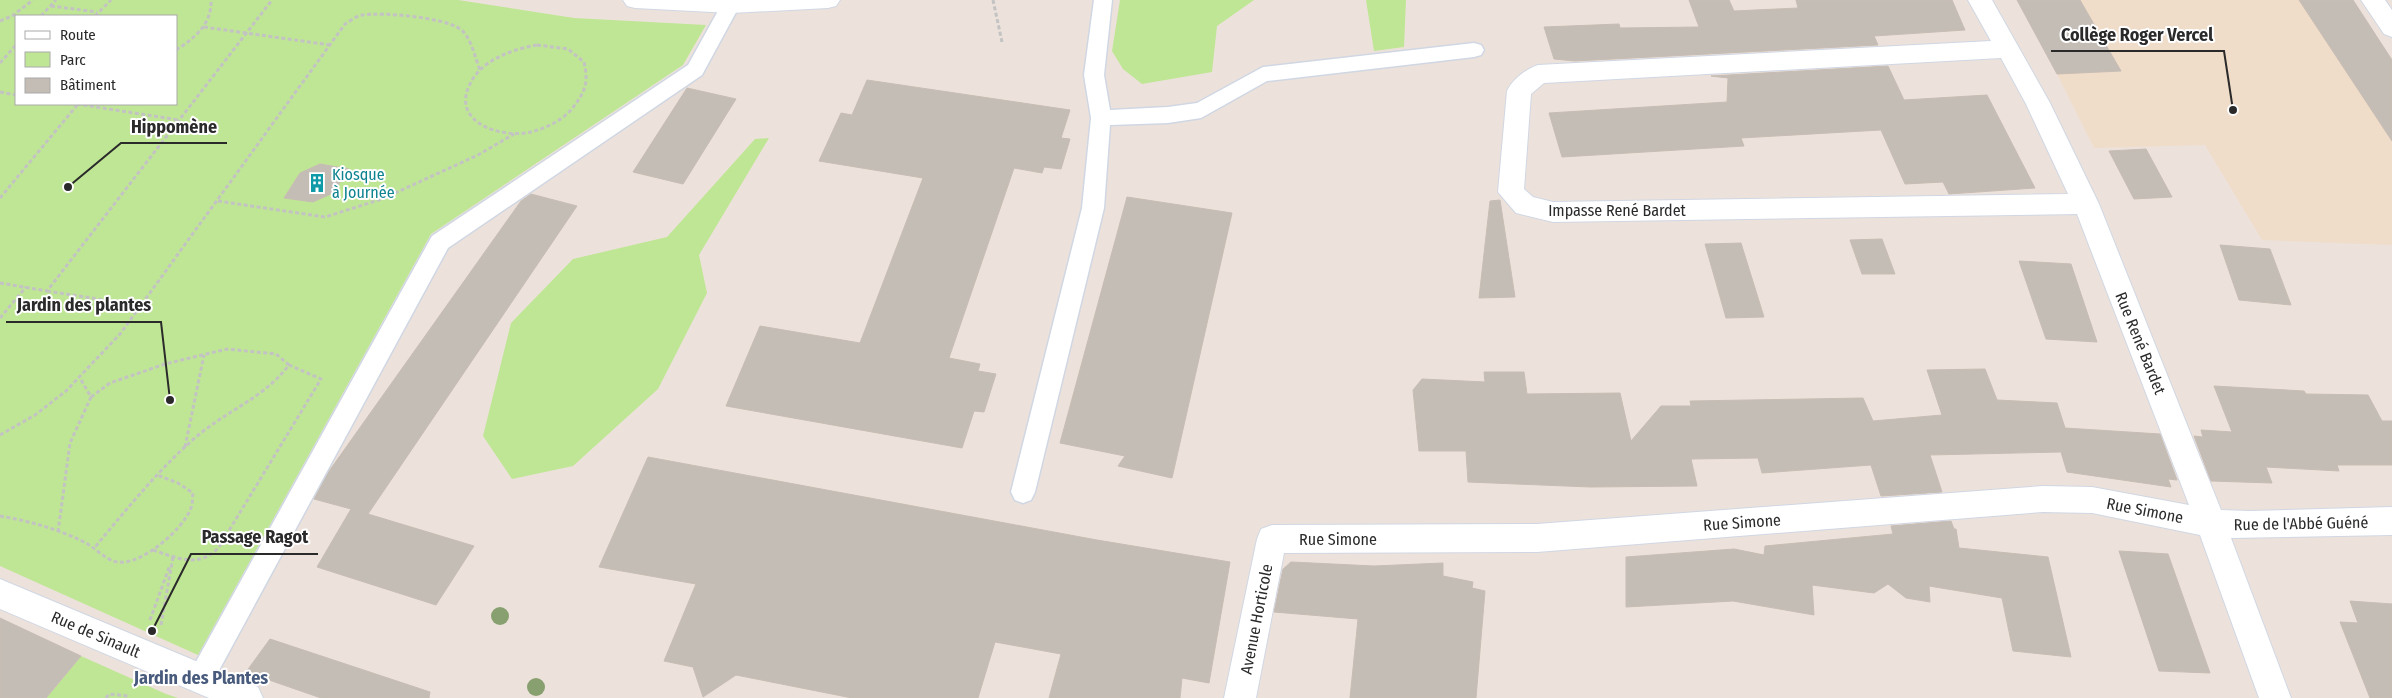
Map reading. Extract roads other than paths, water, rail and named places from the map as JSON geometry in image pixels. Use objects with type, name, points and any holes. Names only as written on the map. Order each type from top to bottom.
[{"type":"street","points":[[635,0],[731,5],[828,0]]},
{"type":"street","name":"Rue René Bardet","points":[[1980,0],[2038,104],[2086,204],[2210,523],[2275,698]]},
{"type":"street","points":[[2374,0],[2392,28]]},
{"type":"street","name":"Impasse René Bardet","points":[[2008,49],[1538,74],[1519,91],[1511,192],[1525,206],[1553,212],[2086,204]]},
{"type":"street","name":"Rue Simone","points":[[1272,539],[1537,538],[2043,499],[2092,500],[2210,523]]},
{"type":"street","name":"Rue de l'Abbé Guéné","points":[[2210,523],[2250,525],[2392,521]]},
{"type":"street","name":"Avenue Horticole","points":[[1240,698],[1272,539]]},
{"type":"street","name":"Rue de Sinault","points":[[0,594],[247,698]]},
{"type":"lane","points":[[1023,492],[1094,208],[1101,118],[1094,75],[1103,0]]},
{"type":"lane","points":[[201,678],[440,242],[695,70],[731,5]]},
{"type":"lane","points":[[1101,118],[1168,115],[1201,110],[1262,74],[1474,50]]},
{"type":"place","name":"Collège Roger Vercel","points":[[2233,110]]},
{"type":"place","name":"Kiosque à Journée","points":[[317,183]]},
{"type":"place","name":"Hippomène","points":[[68,187]]},
{"type":"place","name":"Jardin des plantes","points":[[170,400]]},
{"type":"place","name":"Passage Ragot","points":[[152,631]]},
{"type":"district","name":"Jardin des Plantes","points":[[201,678]]}]
